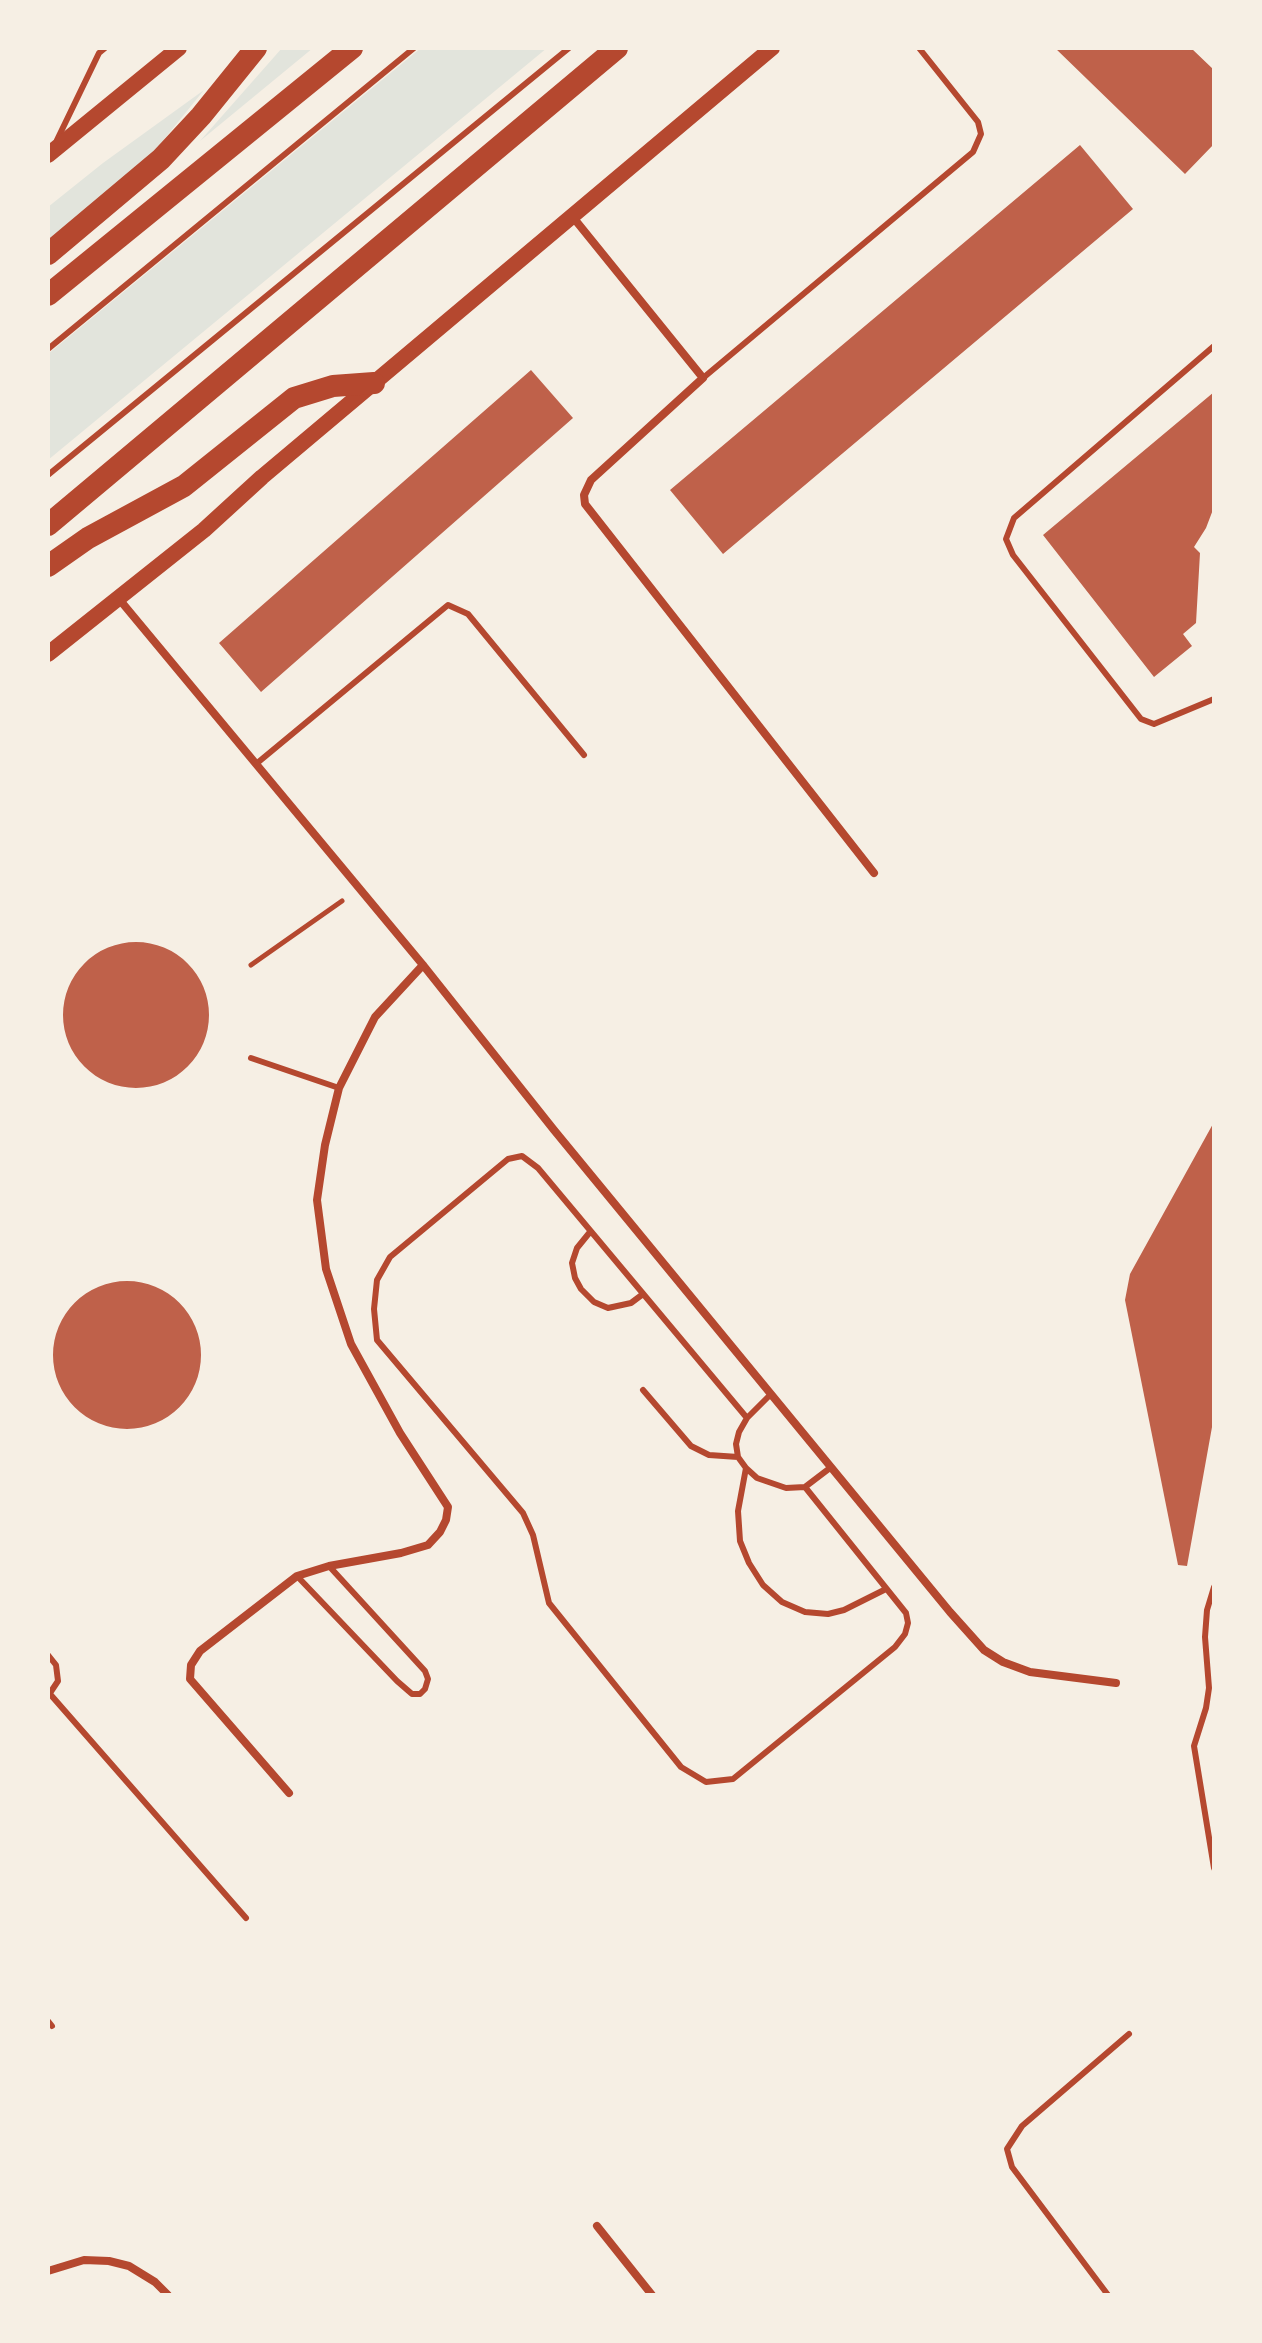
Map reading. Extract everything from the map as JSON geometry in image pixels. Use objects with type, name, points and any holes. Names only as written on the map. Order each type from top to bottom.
[{"type":"highway","points":[[48,254],[161,159],[201,116],[256,48]]},
{"type":"highway","points":[[48,295],[352,48]]},
{"type":"highway","points":[[48,525],[617,48]]},
{"type":"highway","points":[[48,566],[88,538],[184,486],[294,398],[333,386],[374,383]]},
{"type":"main road","points":[[49,154],[179,48]]},
{"type":"main road","points":[[48,654],[204,530],[262,477],[772,48]]},
{"type":"street","points":[[572,216],[703,378],[591,480],[584,495],[585,504],[874,873]]},
{"type":"street","points":[[118,598],[423,965],[830,1468],[984,1650],[1003,1662],[1030,1672],[1116,1683]]},
{"type":"street","points":[[289,1793],[190,1679],[191,1665],[200,1651],[297,1576],[428,1545],[446,1520],[448,1507],[400,1433],[351,1344],[326,1269],[317,1200],[325,1145],[339,1088],[375,1017],[423,965]]},
{"type":"street","points":[[597,2226],[652,2295]]},
{"type":"street","points":[[48,2271],[84,2260],[109,2261],[129,2266],[155,2282],[168,2295]]},
{"type":"lane","points":[[49,154],[99,53],[105,48]]},
{"type":"lane","points":[[48,349],[414,48]]},
{"type":"lane","points":[[48,475],[569,48]]},
{"type":"lane","points":[[703,378],[973,152],[981,134],[978,122],[919,48]]},
{"type":"lane","points":[[1214,346],[1014,518],[1006,539],[1013,555],[1141,719],[1154,724],[1214,699]]},
{"type":"lane","points":[[256,764],[448,605],[468,614],[584,755]]},
{"type":"lane","points":[[251,1058],[339,1088]]},
{"type":"lane","points":[[747,1418],[528,1159],[522,1156],[508,1159],[390,1257],[377,1280],[374,1309],[377,1340],[523,1513],[533,1535],[549,1603],[681,1767],[706,1782],[733,1779],[895,1647],[905,1634],[908,1623],[906,1613],[805,1487]]},
{"type":"lane","points":[[590,1232],[577,1248],[572,1263],[581,1289],[594,1302],[608,1308],[631,1303],[643,1294]]},
{"type":"lane","points":[[643,1390],[691,1446],[709,1455],[738,1457]]},
{"type":"lane","points":[[770,1395],[747,1418],[736,1444],[738,1457],[746,1468],[757,1478],[774,1485],[805,1487],[830,1468]]},
{"type":"lane","points":[[746,1468],[738,1511],[740,1541],[763,1585],[782,1602],[805,1612],[828,1614],[844,1610],[886,1589]]},
{"type":"lane","points":[[297,1576],[397,1681],[412,1694],[420,1694],[428,1679],[425,1671],[329,1566]]},
{"type":"lane","points":[[1214,1587],[1207,1610],[1205,1637],[1209,1688],[1194,1746],[1214,1868]]},
{"type":"lane","points":[[48,1655],[56,1665],[58,1681],[49,1695],[246,1918]]},
{"type":"lane","points":[[1108,2295],[1012,2167],[1007,2149],[1022,2126],[1129,2034]]},
{"type":"path","points":[[251,965],[359,888]]},
{"type":"shaded area","points":[[282,48],[313,48],[200,141]]},
{"type":"shaded area","points":[[421,48],[547,48],[48,460],[48,354]]},
{"type":"shaded area","points":[[204,90],[148,159],[48,240],[48,207]]},
{"type":"building","points":[[1055,48],[1191,48],[1214,70],[1214,144],[1185,174]]},
{"type":"building","points":[[1080,145],[1133,209],[723,554],[670,490]]},
{"type":"building","points":[[531,370],[573,418],[261,692],[219,643]]},
{"type":"building","points":[[1214,392],[1214,507],[1194,547],[1200,553],[1196,623],[1183,634],[1192,646],[1154,677],[1043,535]]},
{"type":"building","points":[[136,942],[164,947],[188,963],[204,987],[209,1015],[204,1043],[188,1067],[164,1083],[136,1088],[108,1083],[84,1067],[68,1043],[63,1015],[68,987],[84,963],[108,947]]},
{"type":"building","points":[[1214,1122],[1214,1416],[1187,1566],[1178,1565],[1125,1300],[1130,1274]]},
{"type":"building","points":[[127,1281],[155,1287],[179,1303],[195,1327],[201,1355],[195,1383],[179,1407],[155,1423],[127,1429],[99,1423],[75,1407],[59,1383],[53,1355],[59,1327],[75,1303],[99,1287]]}]
